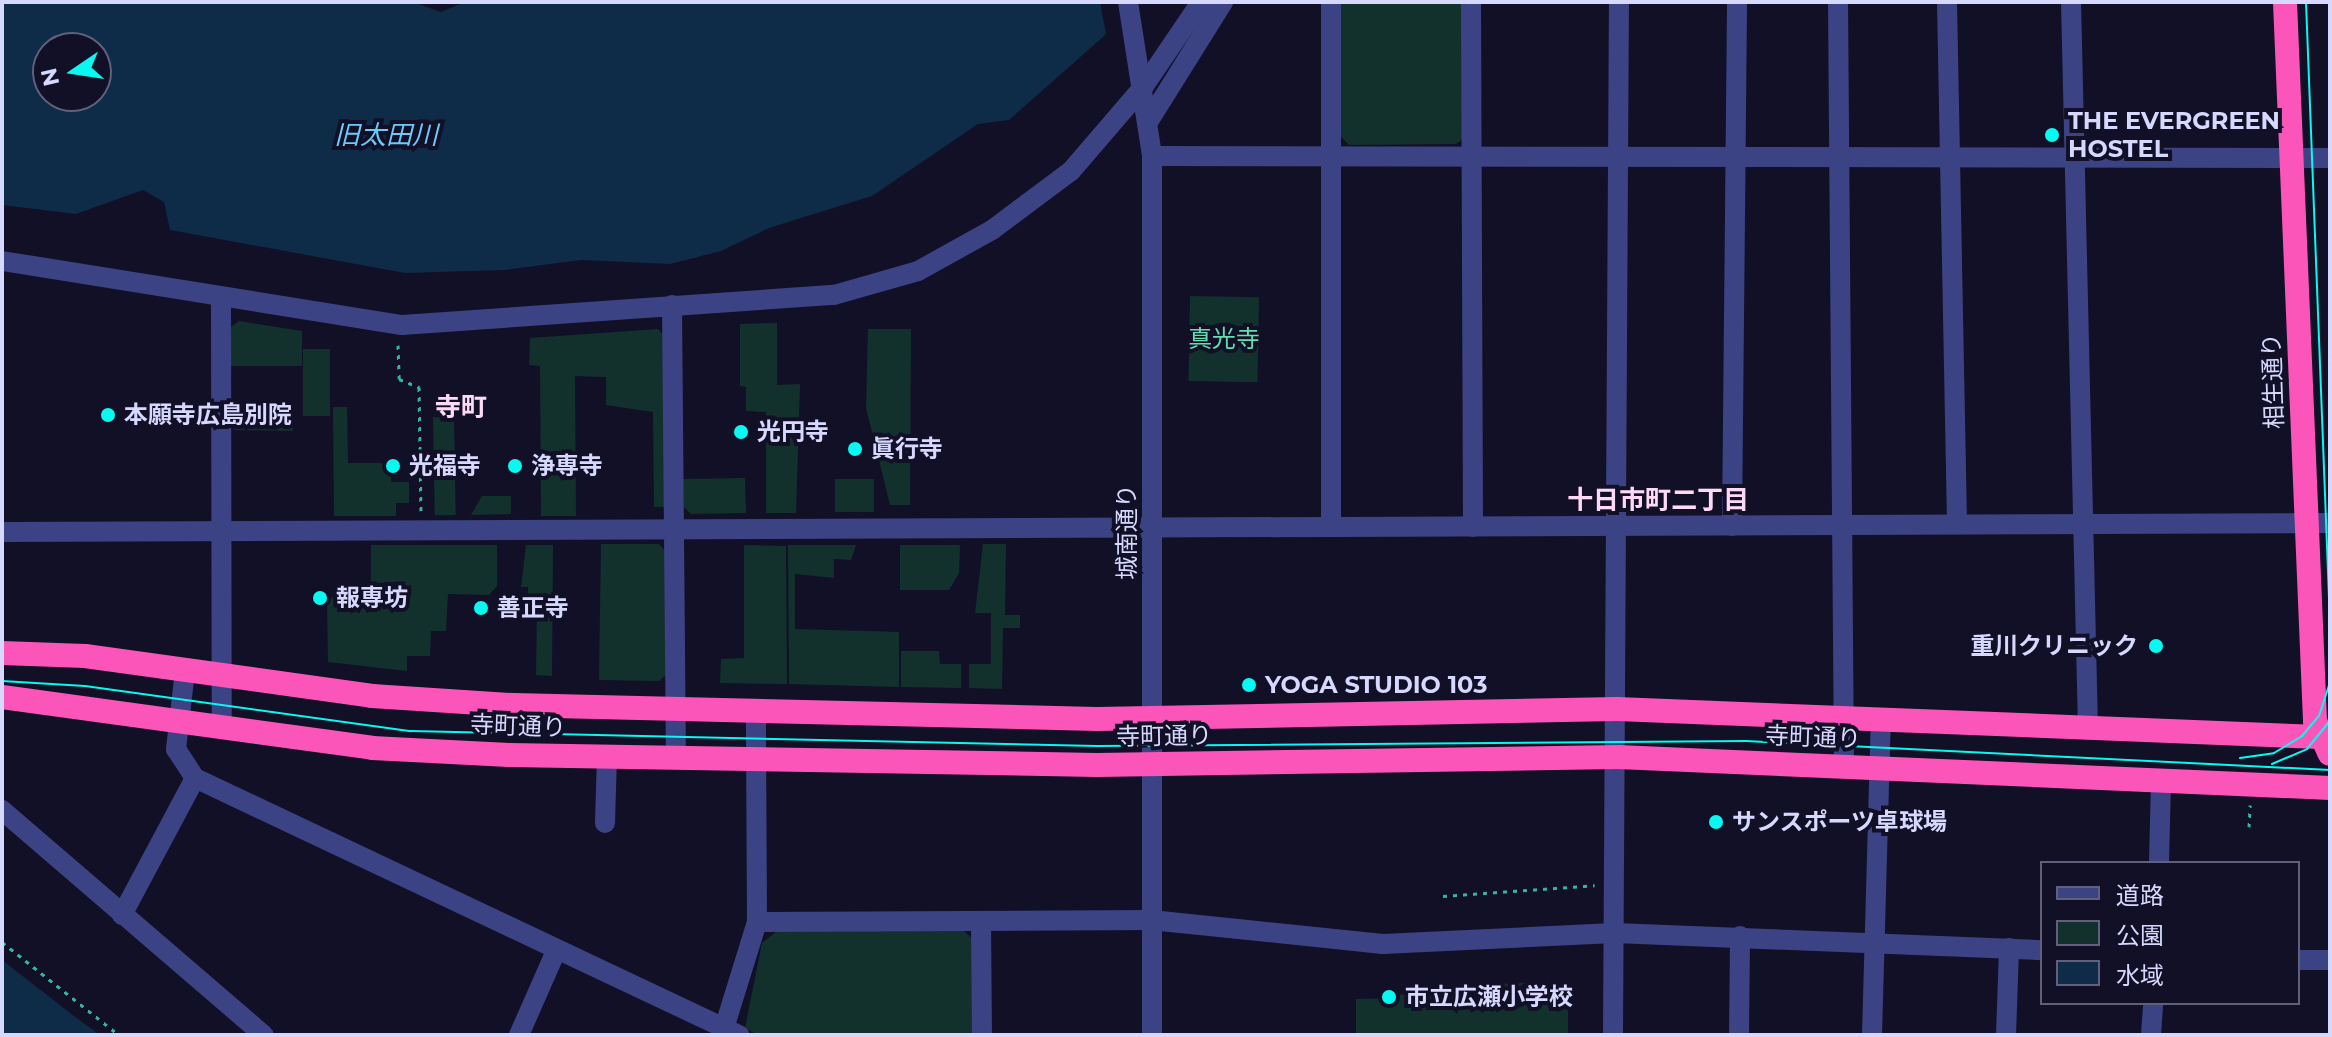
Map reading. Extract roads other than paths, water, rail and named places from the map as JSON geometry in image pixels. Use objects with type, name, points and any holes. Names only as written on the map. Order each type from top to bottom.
[{"type":"highway","name":"相生通り","points":[[2285,2],[2292,157],[2319,523],[2325,745]]},
{"type":"highway","name":"寺町通り","points":[[2,653],[85,656],[372,696],[677,710],[1153,719],[1617,709],[2088,730],[2325,745]]},
{"type":"highway","name":"寺町通り","points":[[2,697],[372,748],[607,757],[1153,764],[1618,757],[2330,788]]},
{"type":"street","name":"城南通り","points":[[1128,2],[1150,119],[1152,156],[1152,1035]]},
{"type":"street","points":[[2,261],[402,325],[834,295],[918,271],[992,230],[1071,171],[1144,86],[1201,2]]},
{"type":"street","points":[[1150,119],[1223,2]]},
{"type":"street","points":[[1331,2],[1328,155],[1331,527]]},
{"type":"street","points":[[1471,2],[1473,527]]},
{"type":"street","points":[[1613,1035],[1620,526],[1619,2]]},
{"type":"street","points":[[1732,526],[1737,2]]},
{"type":"street","points":[[1838,2],[1844,766]]},
{"type":"street","points":[[1947,2],[1957,524]]},
{"type":"street","points":[[2071,2],[2072,158],[2088,730]]},
{"type":"street","points":[[1152,156],[1838,154],[2330,158]]},
{"type":"street","points":[[221,298],[222,726]]},
{"type":"street","points":[[672,305],[676,758]]},
{"type":"street","points":[[2,532],[2319,523]]},
{"type":"street","points":[[185,671],[176,749],[195,778],[728,1032],[757,922],[756,712]]},
{"type":"street","points":[[1872,1035],[1881,720]]},
{"type":"street","points":[[605,823],[607,757]]},
{"type":"street","points":[[122,915],[195,778]]},
{"type":"street","points":[[2159,861],[2161,779]]},
{"type":"street","points":[[2,810],[264,1035]]},
{"type":"street","points":[[757,922],[1151,920],[1383,944],[1615,933],[1876,940],[2040,950]]},
{"type":"street","points":[[981,922],[982,1035]]},
{"type":"street","points":[[1739,1035],[1740,936]]},
{"type":"street","points":[[2006,1035],[2009,948]]},
{"type":"street","points":[[519,1035],[556,951]]},
{"type":"street","points":[[2300,960],[2330,960]]},
{"type":"street","points":[[2151,1035],[2153,1005]]},
{"type":"water","name":"旧太田川","points":[[2,2],[413,2],[441,12],[465,2],[1130,2],[1103,37],[1009,120],[978,124],[872,196],[769,228],[721,251],[670,264],[581,260],[505,270],[405,273],[170,230],[164,202],[143,190],[76,214],[2,205]]},
{"type":"water","points":[[2,960],[74,1016],[100,1035],[2,1035]]},
{"type":"tram line","points":[[2306,2],[2330,625]]},
{"type":"tram line","points":[[2,681],[85,686],[411,731],[1097,746],[1746,741],[2330,770]]},
{"type":"tram line","points":[[2240,758],[2274,753],[2302,736],[2319,716],[2330,682]]},
{"type":"tram line","points":[[2272,764],[2307,749],[2330,721]]},
{"type":"place","name":"THE EVERGREEN HOSTEL","points":[[2052,135]]},
{"type":"place","name":"本願寺広島別院","points":[[108,415]]},
{"type":"place","name":"光円寺","points":[[741,432]]},
{"type":"place","name":"眞行寺","points":[[855,449]]},
{"type":"place","name":"光福寺","points":[[393,466]]},
{"type":"place","name":"浄専寺","points":[[515,466]]},
{"type":"place","name":"報専坊","points":[[320,598]]},
{"type":"place","name":"善正寺","points":[[481,608]]},
{"type":"place","name":"重川クリニック","points":[[2156,646]]},
{"type":"place","name":"YOGA STUDIO 103","points":[[1249,685]]},
{"type":"place","name":"サンスポーツ卓球場","points":[[1716,822]]},
{"type":"place","name":"市立広瀬小学校","points":[[1389,997]]},
{"type":"district","name":"寺町","points":[[461,408]]},
{"type":"district","name":"十日市町二丁目","points":[[1658,501]]},
{"type":"park label","name":"真光寺","points":[[1224,339]]}]
